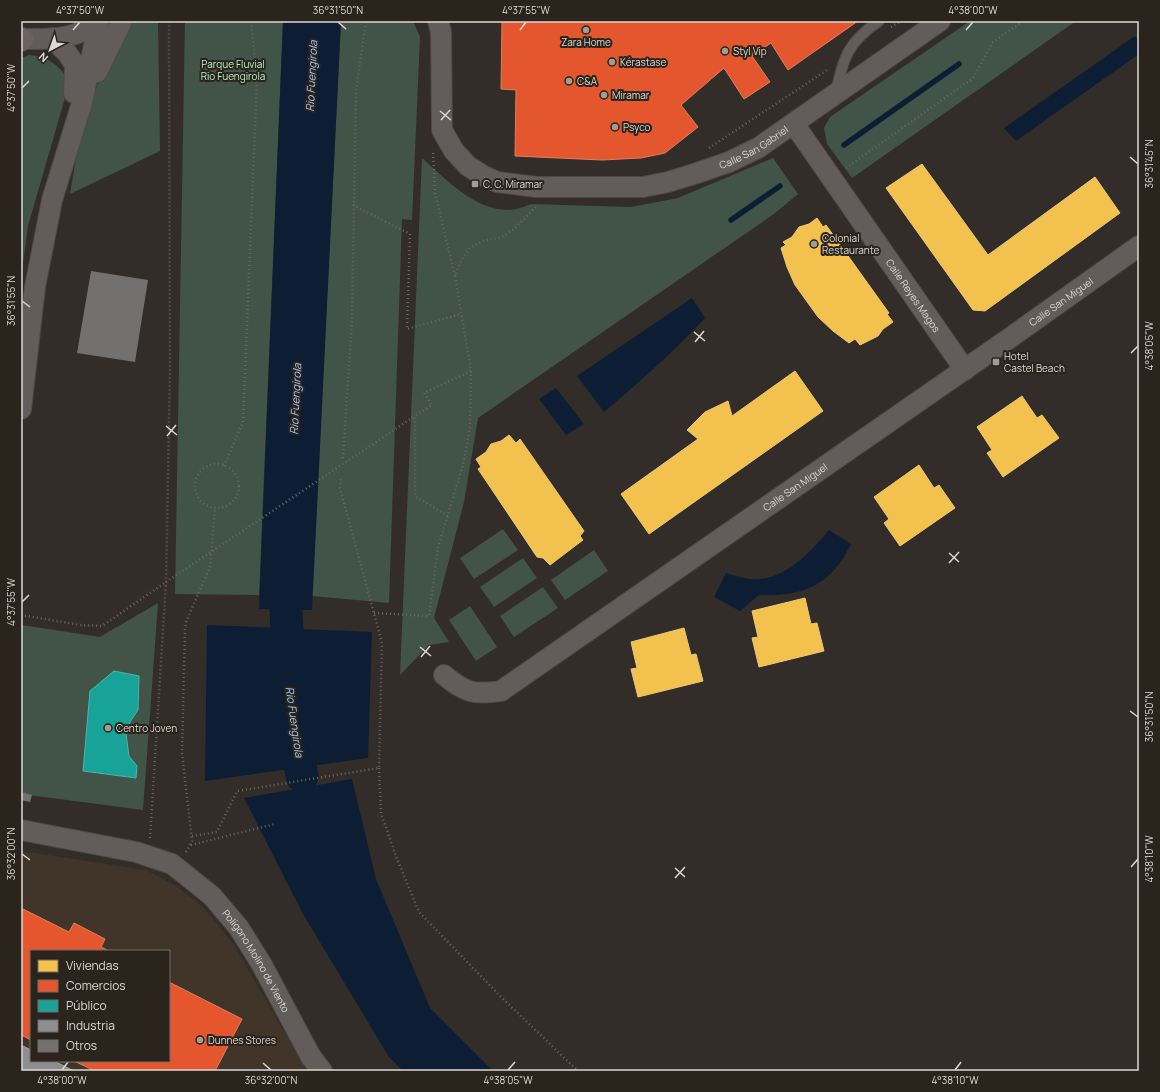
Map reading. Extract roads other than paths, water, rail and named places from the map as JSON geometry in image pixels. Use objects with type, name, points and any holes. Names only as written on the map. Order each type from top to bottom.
[{"type":"street","points":[[21,39],[52,38],[77,35],[90,28],[98,21]]},
{"type":"street","points":[[21,409],[35,286],[52,200],[82,102],[98,21]]},
{"type":"street","points":[[82,102],[122,21]]},
{"type":"street","name":"Calle San Gabriel","points":[[438,21],[441,32],[442,130],[454,151],[468,166],[482,175],[498,182],[537,187],[643,187],[668,182],[729,162],[758,148],[794,124],[940,21]]},
{"type":"street","points":[[52,38],[67,53],[76,65],[73,130]]},
{"type":"street","name":"Calle Reyes Magos","points":[[794,124],[965,370]]},
{"type":"street","name":"Calle San Miguel","points":[[444,675],[458,687],[480,694],[501,691],[965,370],[1139,246]]},
{"type":"street","name":"Polígono Molino de Viento","points":[[21,830],[136,852],[149,856],[172,864],[212,896],[239,928],[262,965],[311,1057],[322,1071]]},
{"type":"lane","points":[[835,94],[844,60],[856,39],[879,21]]},
{"type":"water","points":[[283,21],[341,21],[312,610],[259,609]]},
{"type":"water","points":[[1135,36],[1139,42],[1139,54],[1016,141],[1004,128]]},
{"type":"water","points":[[692,298],[705,318],[669,355],[604,412],[577,376]]},
{"type":"water","points":[[556,388],[584,424],[566,435],[539,399]]},
{"type":"water","points":[[829,530],[851,544],[835,570],[814,586],[803,591],[790,594],[759,595],[740,611],[714,597],[726,573],[750,579],[762,579],[773,576],[784,571],[805,556]]},
{"type":"water","points":[[207,625],[372,632],[368,758],[205,781]]},
{"type":"water","points":[[352,779],[376,879],[430,1008],[493,1071],[403,1071],[389,1057],[303,914],[244,798]]},
{"type":"waterway","points":[[844,145],[959,64]]},
{"type":"waterway","points":[[731,220],[780,186]]},
{"type":"waterway","name":"Rio Fuengirola","points":[[288,564],[286,609],[289,672]]},
{"type":"waterway","name":"Rio Fuengirola","points":[[293,722],[302,776]]},
{"type":"place","name":"Zara Home","points":[[586,30]]},
{"type":"place","name":"Styl Vip","points":[[725,51]]},
{"type":"place","name":"Kérastase","points":[[612,62]]},
{"type":"place","name":"C&A","points":[[569,81]]},
{"type":"place","name":"Miramar","points":[[604,95]]},
{"type":"place","name":"Psyco","points":[[615,127]]},
{"type":"place","name":"C. C. Miramar","points":[[475,184]]},
{"type":"place","name":"Colonial Restaurante","points":[[814,244]]},
{"type":"place","name":"Hotel Castel Beach","points":[[996,362]]},
{"type":"place","name":"Centro Joven","points":[[108,728]]},
{"type":"place","name":"Dunnes Stores","points":[[200,1040]]},
{"type":"park label","name":"Parque Fluvial Rio Fuengirola","points":[[233,70]]}]
